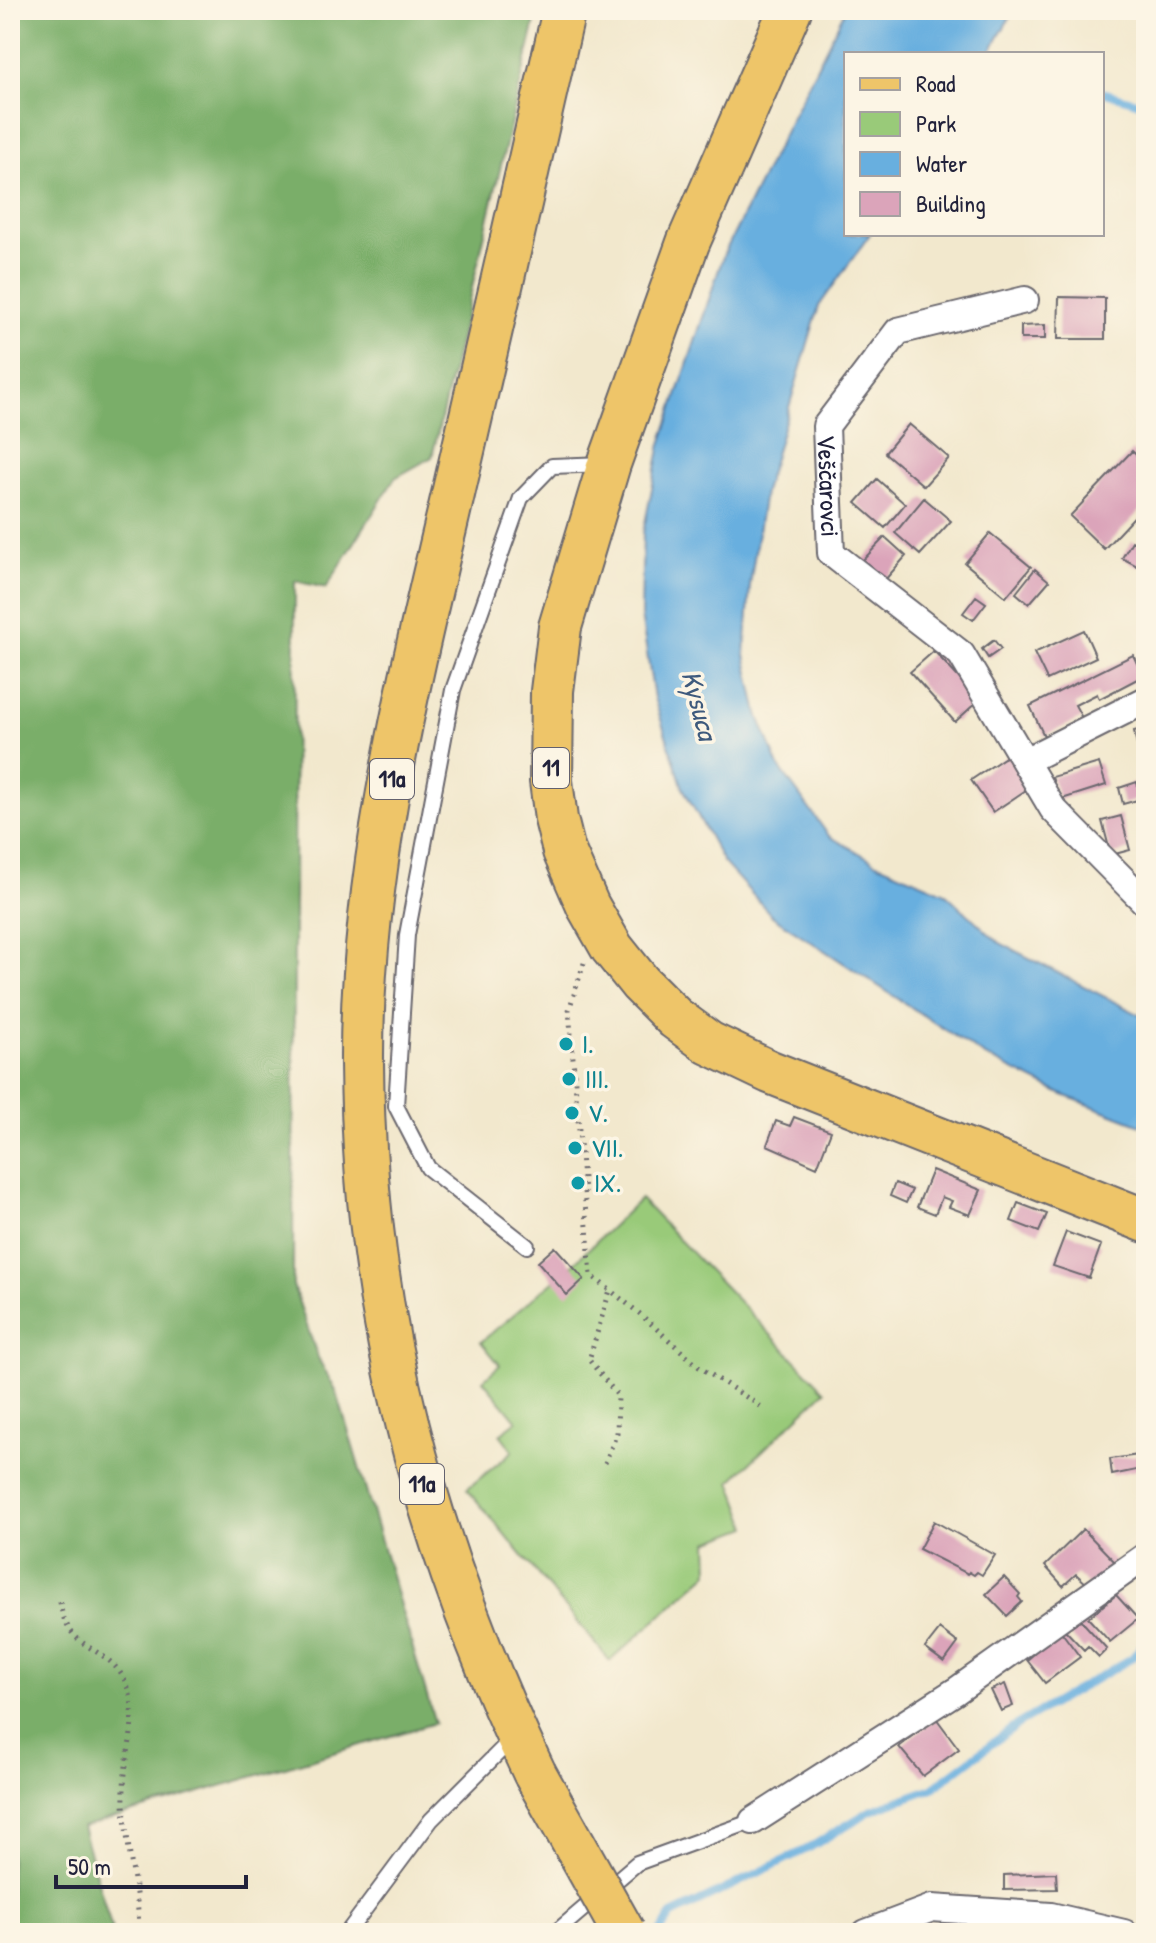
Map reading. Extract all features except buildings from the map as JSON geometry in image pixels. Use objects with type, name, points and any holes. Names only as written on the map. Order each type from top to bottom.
[{"type":"main road","name":"11","points":[[790,10],[688,243],[609,464],[560,627],[552,691],[551,766],[556,819],[564,851],[588,906],[612,948],[640,983],[675,1018],[709,1043],[770,1072],[1146,1221]]},
{"type":"main road","name":"11a","points":[[560,28],[402,718],[367,942],[362,1061],[366,1178],[374,1261],[385,1329],[429,1508],[517,1735],[535,1774],[624,1933]]},
{"type":"street","name":"Veščarovci","points":[[1025,300],[898,331],[826,426],[831,553],[961,654],[1053,809],[1146,903]]},
{"type":"street","points":[[1025,761],[1146,700]]},
{"type":"street","points":[[753,1821],[956,1691],[1146,1556]]},
{"type":"street","points":[[866,1933],[932,1908],[1051,1916],[1124,1933]]},
{"type":"lane","points":[[527,1246],[428,1168],[396,1106],[407,935],[453,690],[521,498],[552,466],[609,464]]},
{"type":"lane","points":[[347,1933],[431,1820],[517,1735]]},
{"type":"lane","points":[[555,1933],[637,1863],[753,1821]]},
{"type":"path","points":[[569,1010],[591,1275],[699,1367],[765,1409]]},
{"type":"path","points":[[605,1463],[617,1433],[618,1396],[589,1360],[610,1290]]},
{"type":"path","points":[[60,1602],[61,1615],[78,1642],[113,1662],[126,1683],[132,1703],[124,1778],[129,1865],[139,1907],[139,1933]]},
{"type":"green space","points":[[10,10],[536,10],[432,457],[395,478],[326,588],[295,581],[293,1285],[318,1358],[337,1393],[435,1723],[82,1827],[113,1933],[10,1933]]},
{"type":"green space","points":[[640,1199],[825,1391],[731,1481],[748,1527],[708,1542],[709,1572],[610,1661],[467,1489],[513,1451],[500,1434],[517,1421],[483,1380],[500,1365],[481,1342],[570,1267]]},
{"type":"water","name":"Kysuca","points":[[845,10],[1014,10],[990,52],[844,52],[844,236],[869,236],[819,306],[764,492],[750,585],[745,655],[758,714],[779,767],[829,836],[881,865],[944,892],[998,942],[1146,1018],[1146,1127],[1061,1094],[985,1056],[772,916],[723,862],[683,788],[654,698],[641,615],[643,533],[661,444],[724,254]]},
{"type":"waterway","points":[[1104,93],[1146,105]]},
{"type":"waterway","points":[[1146,1501],[1146,1517]]},
{"type":"waterway","points":[[659,1933],[672,1915],[809,1848],[870,1811],[933,1788],[1018,1724],[1132,1658],[1146,1640]]},
{"type":"place","name":"I.","points":[[566,1044]]},
{"type":"place","name":"III.","points":[[569,1079]]},
{"type":"place","name":"V.","points":[[572,1113]]},
{"type":"place","name":"VII.","points":[[575,1148]]},
{"type":"place","name":"IX.","points":[[578,1183]]}]
